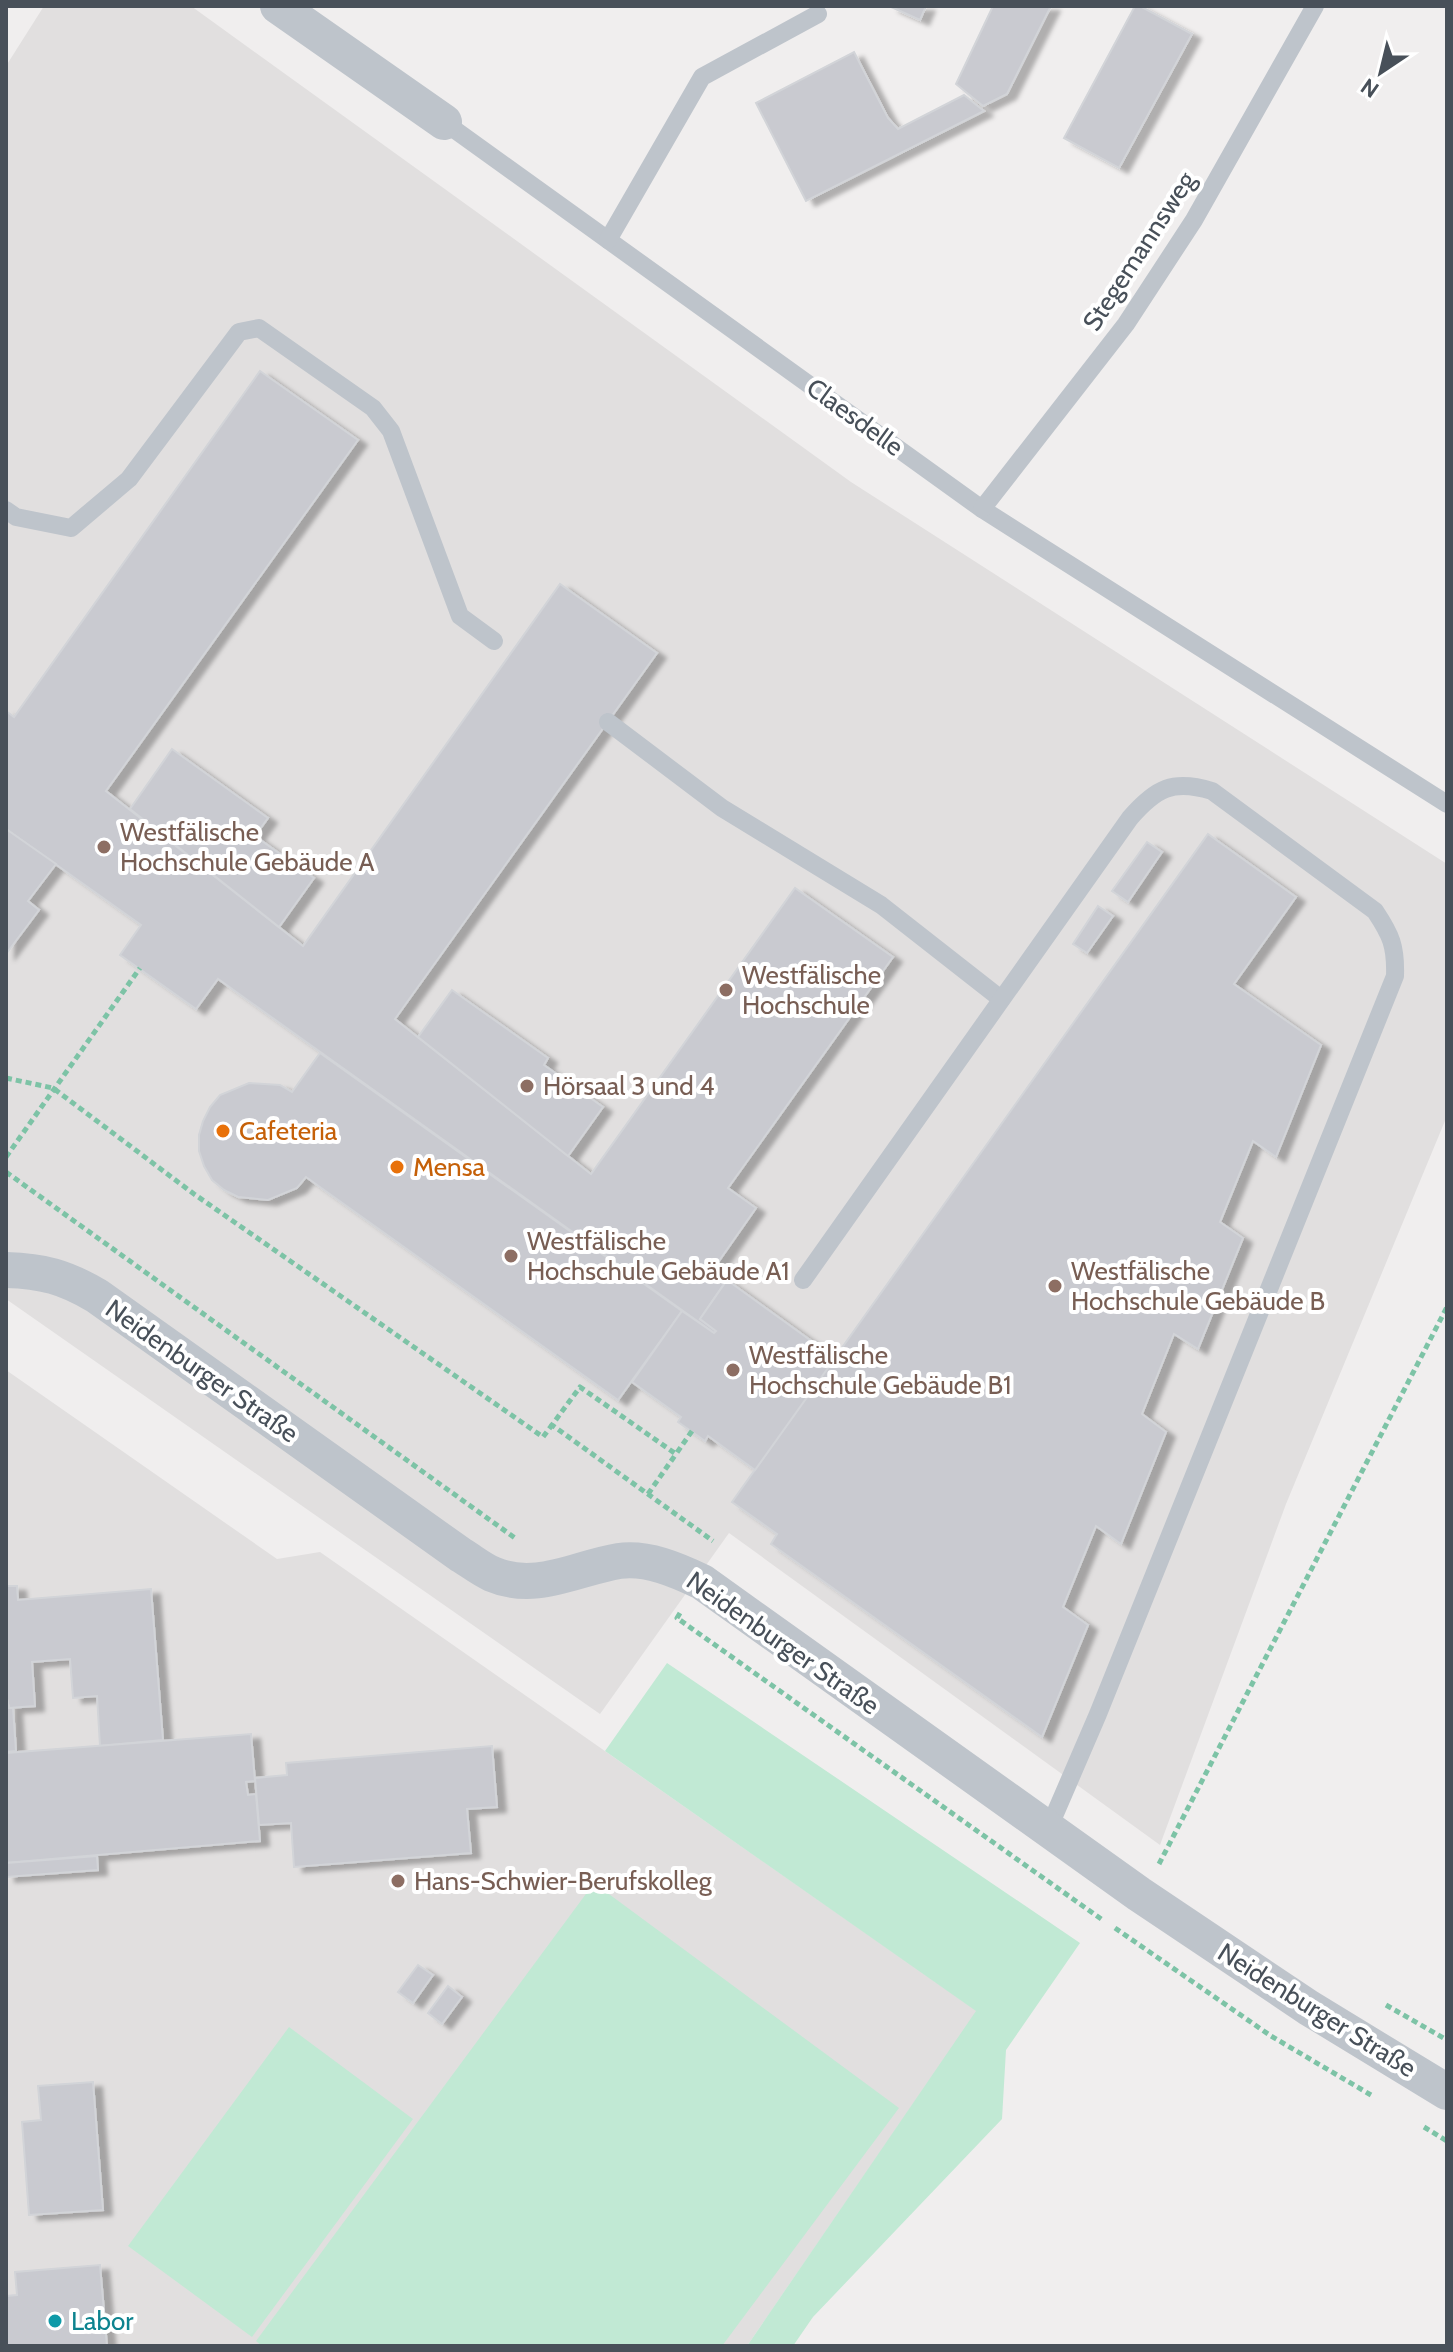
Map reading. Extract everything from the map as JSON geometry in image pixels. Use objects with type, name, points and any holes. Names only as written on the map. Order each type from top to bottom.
[{"type":"street","name":"Claesdelle","points":[[278,6],[444,122]]},
{"type":"street","name":"Neidenburger Straße","points":[[6,1270],[37,1271],[70,1280],[97,1296],[493,1575],[522,1581],[548,1581],[621,1561],[675,1569],[702,1582],[1139,1894],[1309,2008],[1447,2092]]},
{"type":"lane","name":"Stegemannsweg","points":[[982,509],[1126,324],[1194,220],[1315,6]]},
{"type":"lane","points":[[608,240],[702,77],[818,14]]},
{"type":"lane","name":"Claesdelle","points":[[444,122],[982,509],[1447,804]]},
{"type":"lane","points":[[6,510],[16,517],[71,528],[129,479],[239,332],[259,328],[373,408],[391,431],[460,616],[494,641]]},
{"type":"lane","points":[[608,722],[722,808],[881,905],[1001,999]]},
{"type":"lane","points":[[803,1280],[1001,999],[1148,798],[1169,787],[1189,784],[1212,791],[1375,911],[1389,932],[1396,952],[1395,976],[1098,1714],[1048,1830]]},
{"type":"path","points":[[6,1157],[140,968]]},
{"type":"path","points":[[6,1078],[53,1088],[194,1194],[543,1437],[580,1387],[676,1454]]},
{"type":"path","points":[[6,1172],[567,1575]]},
{"type":"path","points":[[1139,1894],[1162,1861],[1447,1307]]},
{"type":"path","points":[[552,1425],[724,1550]]},
{"type":"path","points":[[648,1494],[692,1431]]},
{"type":"path","points":[[677,1618],[1115,1929]]},
{"type":"shaded area","name":"Westfälische Hochschule","points":[[44,6],[191,6],[851,482],[1447,864],[1447,1116],[1286,1504],[1160,1845],[729,1533],[600,1714],[6,1299],[6,66]]},
{"type":"shaded area","name":"Hans-Schwier-Berufskolleg","points":[[6,1370],[277,1559],[320,1552],[977,2011],[747,2346],[6,2346]]},
{"type":"green space","points":[[667,1663],[1080,1943],[1006,2050],[1002,2119],[813,2317],[793,2346],[747,2346],[976,2011],[605,1751]]},
{"type":"green space","points":[[594,1883],[899,2108],[722,2346],[262,2346],[256,2341]]},
{"type":"green space","points":[[289,2027],[413,2119],[252,2337],[128,2246]]},
{"type":"building","points":[[889,6],[926,6],[920,20]]},
{"type":"building","points":[[993,6],[1051,6],[1007,94],[983,106],[956,84]]},
{"type":"building","points":[[1135,6],[1192,34],[1119,168],[1064,138]]},
{"type":"building","points":[[854,52],[888,118],[898,129],[964,95],[984,111],[806,201],[756,103]]},
{"type":"building","name":"Westfälische Hochschule Gebäude A","points":[[260,371],[358,440],[106,791],[303,946],[560,584],[657,653],[395,1019],[591,1174],[795,888],[893,957],[728,1188],[756,1208],[712,1271],[726,1281],[700,1319],[716,1331],[714,1333],[218,979],[196,1009],[120,955],[141,925],[6,829],[6,711],[14,717]]},
{"type":"building","points":[[172,749],[268,818],[255,836],[314,878],[279,927],[130,809]]},
{"type":"building","points":[[6,829],[56,864],[28,901],[39,910],[6,954]]},
{"type":"building","name":"Westfälische Hochschule Gebäude B","points":[[1208,834],[1296,897],[1234,984],[1321,1045],[1276,1157],[1253,1141],[1220,1222],[1243,1238],[1198,1349],[1174,1334],[1142,1414],[1166,1432],[1121,1544],[1096,1526],[1063,1607],[1088,1625],[1042,1737],[771,1544],[777,1534],[732,1502]]},
{"type":"building","points":[[1147,842],[1162,852],[1128,902],[1112,891]]},
{"type":"building","points":[[1098,906],[1113,916],[1087,953],[1073,944]]},
{"type":"building","name":"Hörsaal 3 und 4","points":[[452,990],[548,1058],[544,1065],[603,1107],[568,1156],[418,1037]]},
{"type":"building","name":"Westfälische Hochschule Gebäude A1","points":[[320,1053],[682,1311],[618,1400],[306,1177],[297,1188],[268,1200],[238,1197],[212,1180],[199,1151],[199,1135],[210,1107],[220,1095],[249,1083],[280,1085],[292,1092]]},
{"type":"building","name":"Westfälische Hochschule Gebäude B1","points":[[727,1280],[835,1358],[755,1470],[708,1436],[705,1441],[678,1422],[681,1417],[632,1382],[682,1311],[714,1333],[716,1331],[700,1319]]},
{"type":"building","points":[[6,1586],[17,1586],[18,1600],[151,1589],[163,1740],[100,1746],[97,1696],[73,1698],[70,1659],[32,1662],[35,1706],[9,1708],[6,1694]]},
{"type":"building","points":[[6,1694],[9,1708],[13,1708],[16,1751],[6,1752]]},
{"type":"building","points":[[251,1734],[255,1781],[246,1782],[248,1795],[256,1794],[260,1841],[6,1863],[6,1753]]},
{"type":"building","points":[[492,1746],[497,1807],[467,1809],[471,1853],[294,1867],[291,1823],[259,1825],[255,1778],[287,1775],[286,1763]]},
{"type":"building","points":[[97,1856],[98,1870],[6,1877],[6,1863]]},
{"type":"building","points":[[418,1965],[433,1975],[413,2003],[398,1992]]},
{"type":"building","points":[[448,1986],[462,1997],[442,2024],[428,2013]]},
{"type":"building","points":[[93,2082],[103,2210],[29,2215],[22,2122],[41,2120],[38,2086]]},
{"type":"building","name":"Labor","points":[[100,2265],[107,2346],[6,2346],[6,2296],[17,2295],[15,2272]]},
{"type":"place","name":"Westfälische Hochschule Gebäude A","points":[[104,847]]},
{"type":"place","name":"Westfälische Hochschule","points":[[726,990]]},
{"type":"place","name":"Hörsaal 3 und 4","points":[[527,1086]]},
{"type":"place","name":"Cafeteria","points":[[223,1131]]},
{"type":"place","name":"Mensa","points":[[397,1167]]},
{"type":"place","name":"Westfälische Hochschule Gebäude A1","points":[[511,1256]]},
{"type":"place","name":"Westfälische Hochschule Gebäude B","points":[[1055,1286]]},
{"type":"place","name":"Westfälische Hochschule Gebäude B1","points":[[733,1370]]},
{"type":"place","name":"Hans-Schwier-Berufskolleg","points":[[398,1881]]},
{"type":"place","name":"Labor","points":[[55,2321]]}]
